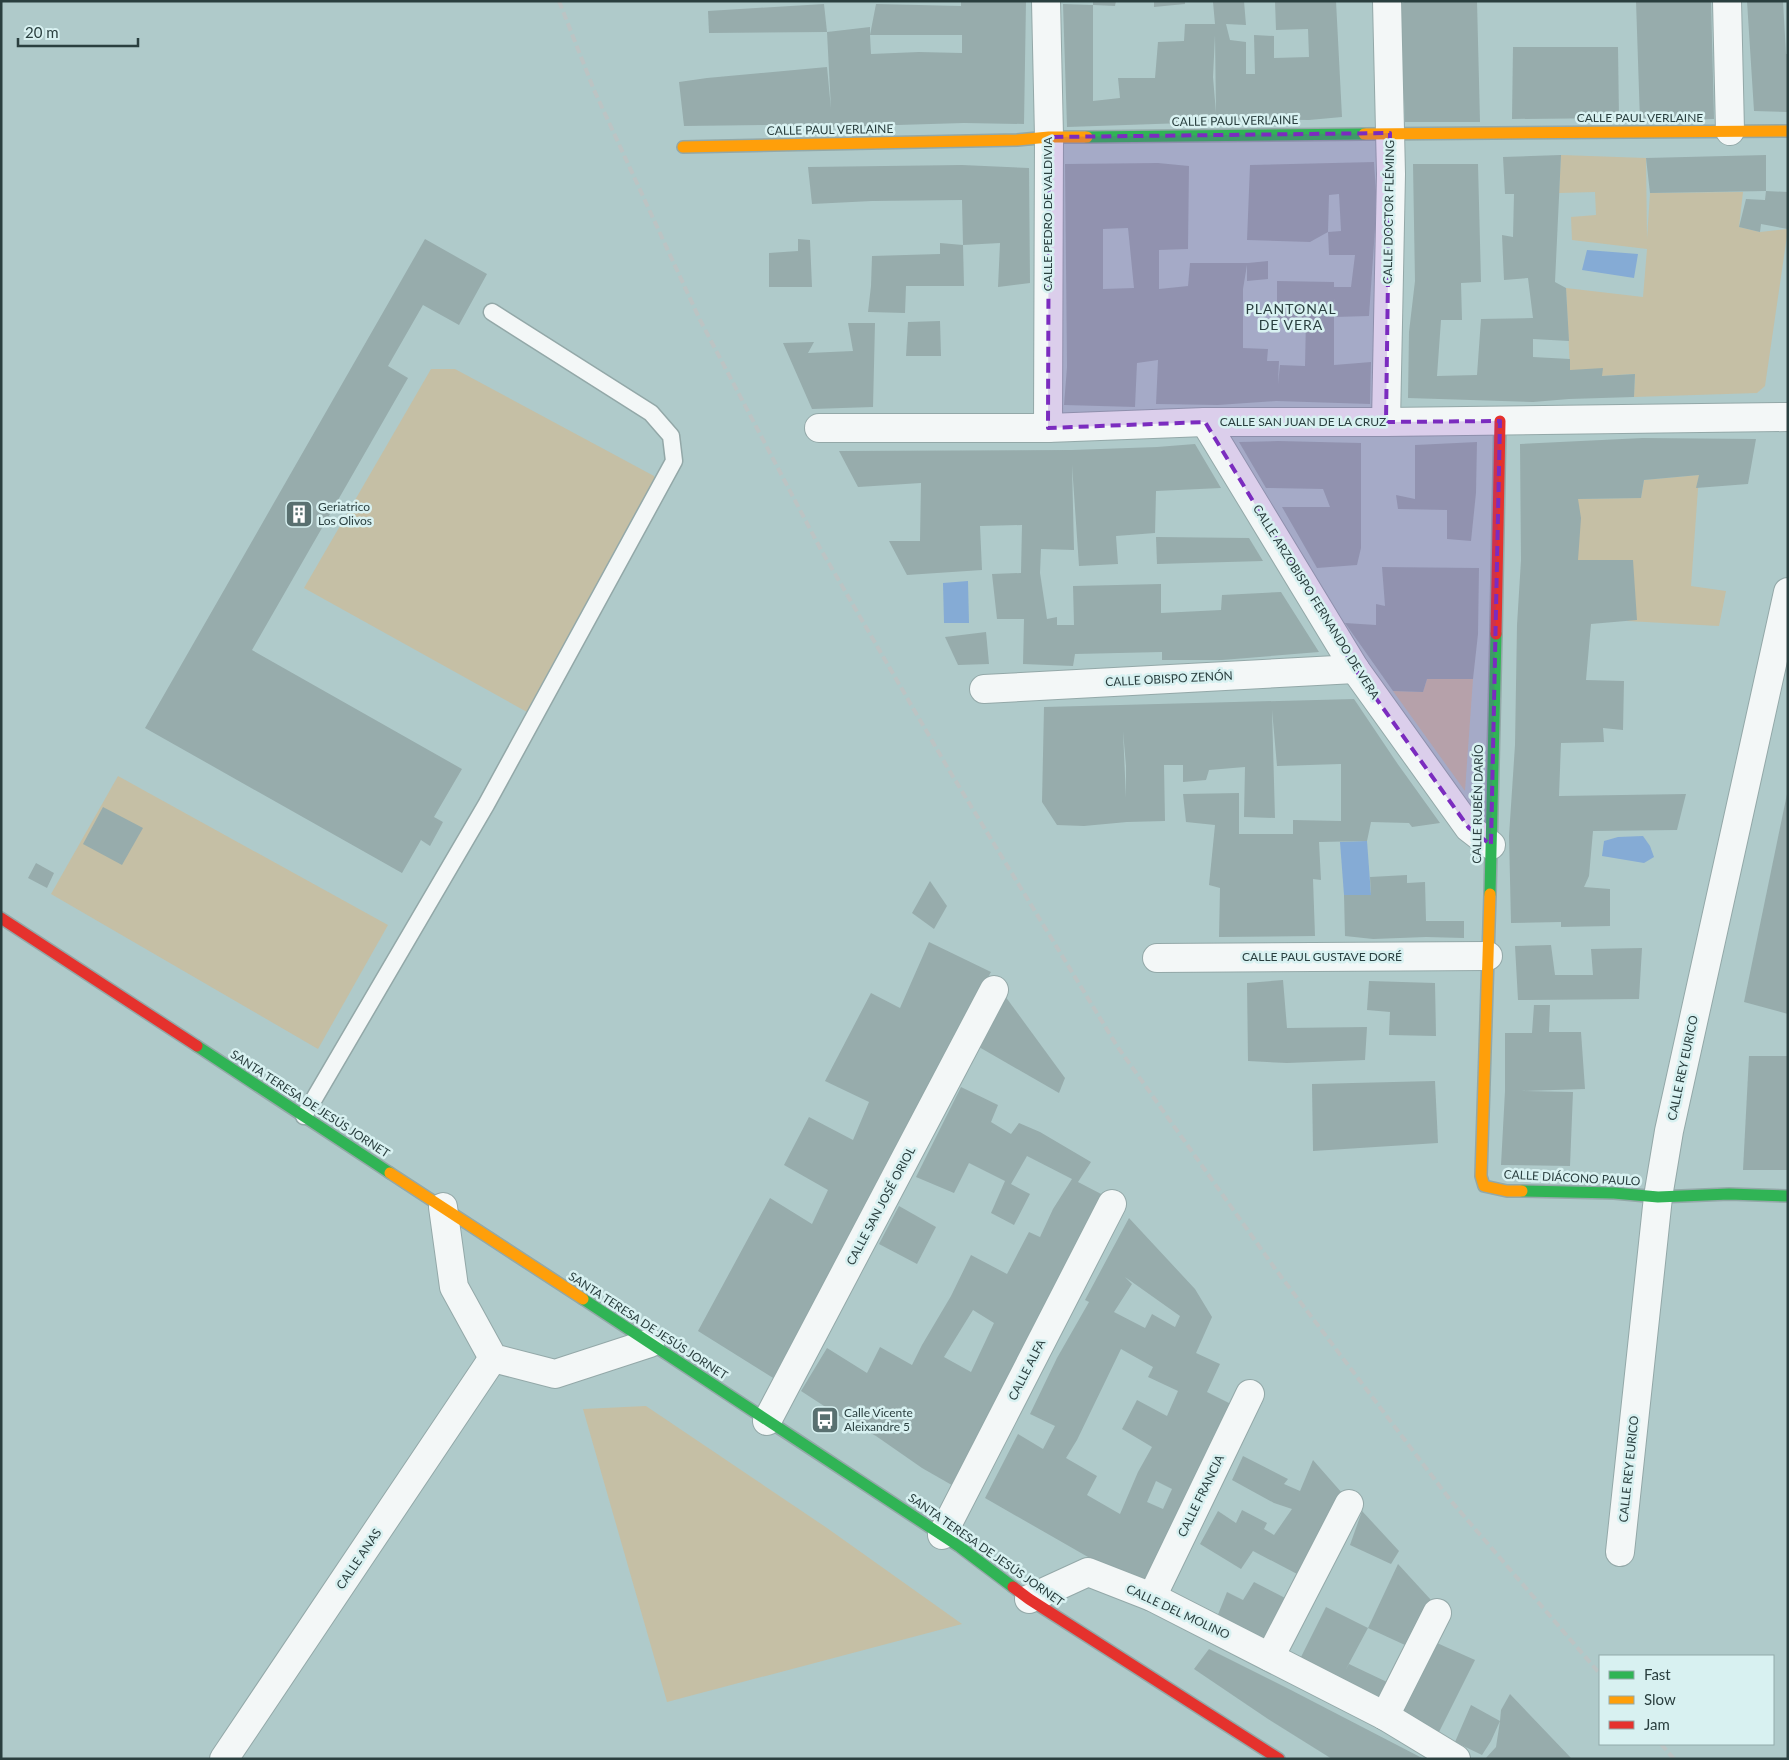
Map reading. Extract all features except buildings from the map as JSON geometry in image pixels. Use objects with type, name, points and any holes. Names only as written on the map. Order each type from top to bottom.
[{"type":"street","name":"CALLE PEDRO DE VALDIVIA","points":[[1046,1],[1049,137],[1048,428]]},
{"type":"street","name":"CALLE DOCTOR FLÉMING","points":[[1386,422],[1391,184],[1387,1]]},
{"type":"street","points":[[1727,1],[1730,131]]},
{"type":"street","name":"CALLE PAUL VERLAINE","points":[[683,148],[1017,140],[1049,137],[1788,131]]},
{"type":"street","name":"CALLE SAN JUAN DE LA CRUZ","points":[[819,428],[1048,428],[1205,422],[1386,422],[1788,417]]},
{"type":"street","name":"CALLE RUBÉN DARÍO","points":[[1484,1186],[1481,1176],[1491,845],[1500,421]]},
{"type":"street","name":"CALLE ARZOBISPO FERNANDO DE VERA","points":[[1205,422],[1355,669],[1469,828],[1491,845]]},
{"type":"street","name":"CALLE REY EURICO","points":[[1620,1552],[1658,1196],[1670,1131],[1788,592]]},
{"type":"street","name":"CALLE OBISPO ZENÓN","points":[[984,689],[1355,669]]},
{"type":"street","name":"SANTA TERESA DE JESÚS JORNET","points":[[1,918],[942,1535],[1029,1599],[1279,1759]]},
{"type":"street","name":"CALLE PAUL GUSTAVE DORÉ","points":[[1156,958],[1488,956]]},
{"type":"street","name":"CALLE SAN JOSÉ ORIOL","points":[[767,1421],[994,990]]},
{"type":"street","name":"CALLE DIÁCONO PAULO","points":[[1484,1186],[1507,1191],[1614,1193],[1658,1196],[1729,1194],[1788,1196]]},
{"type":"street","name":"CALLE ALFA","points":[[942,1535],[1112,1204]]},
{"type":"street","points":[[443,1208],[454,1287],[493,1358],[555,1374],[650,1343]]},
{"type":"street","name":"CALLE ANAS","points":[[224,1759],[493,1358]]},
{"type":"street","name":"CALLE FRANCIA","points":[[1152,1597],[1250,1394]]},
{"type":"street","points":[[1270,1657],[1349,1504]]},
{"type":"street","name":"CALLE DEL MOLINO","points":[[1029,1599],[1088,1572],[1152,1597],[1385,1716],[1456,1759]]},
{"type":"street","points":[[1385,1716],[1437,1613]]},
{"type":"lane","points":[[304,1116],[486,805],[674,461],[671,436],[651,413],[492,312]]},
{"type":"highlighted area","points":[[1390,133],[1386,422],[1500,421],[1491,845],[1469,828],[1355,669],[1205,422],[1048,428],[1049,137]]},
{"type":"shaded area","points":[[1561,155],[1646,158],[1647,239],[1650,193],[1743,192],[1739,227],[1760,232],[1788,229],[1765,386],[1757,393],[1634,397],[1635,374],[1601,376],[1570,370],[1566,288],[1643,297],[1647,249],[1572,240],[1571,217],[1596,215],[1595,192],[1559,193]]},
{"type":"shaded area","points":[[431,369],[455,369],[654,476],[656,485],[527,712],[304,588]]},
{"type":"shaded area","points":[[1699,475],[1691,586],[1726,591],[1719,626],[1627,621],[1633,560],[1578,560],[1578,499],[1641,498],[1644,480]]},
{"type":"shaded area","points":[[1427,679],[1473,679],[1465,791],[1393,691],[1423,692]]},
{"type":"shaded area","points":[[118,776],[388,925],[318,1049],[51,894]]},
{"type":"shaded area","points":[[646,1406],[827,1528],[962,1624],[667,1702],[583,1409]]},
{"type":"water","points":[[1587,250],[1638,254],[1634,278],[1582,270]]},
{"type":"water","points":[[968,581],[969,623],[944,623],[943,583]]},
{"type":"water","points":[[1643,836],[1650,846],[1654,857],[1644,863],[1602,856],[1604,841],[1618,837]]},
{"type":"water","points":[[1367,841],[1371,895],[1344,895],[1340,842]]},
{"type":"railway","points":[[559,1],[594,90],[700,320],[820,548],[949,770],[1117,1046],[1276,1270],[1451,1501],[1599,1673]]},
{"type":"railway","points":[[1662,1745],[1674,1759]]},
{"type":"traffic: fast","points":[[1087,137],[1364,134]]},
{"type":"traffic: fast","points":[[1490,894],[1496,634]]},
{"type":"traffic: fast","points":[[197,1046],[390,1173]]},
{"type":"traffic: fast","points":[[1522,1191],[1614,1193],[1658,1197],[1729,1194],[1788,1196]]},
{"type":"traffic: fast","points":[[583,1299],[960,1547],[1013,1587]]},
{"type":"traffic: slow","points":[[1364,134],[1788,131]]},
{"type":"traffic: slow","points":[[683,147],[1087,137]]},
{"type":"traffic: slow","points":[[1490,894],[1481,1176],[1484,1186],[1507,1191],[1522,1191]]},
{"type":"traffic: slow","points":[[390,1173],[583,1299]]},
{"type":"traffic: jam","points":[[1496,634],[1500,421]]},
{"type":"traffic: jam","points":[[1,918],[197,1046]]},
{"type":"traffic: jam","points":[[1013,1587],[1279,1759]]},
{"type":"place","name":"Geriatrico Los Olivos","points":[[299,514]]},
{"type":"place","name":"Calle Vicente Aleixandre 5","points":[[825,1420]]},
{"type":"district","name":"PLANTONAL DE VERA","points":[[1291,318]]}]
